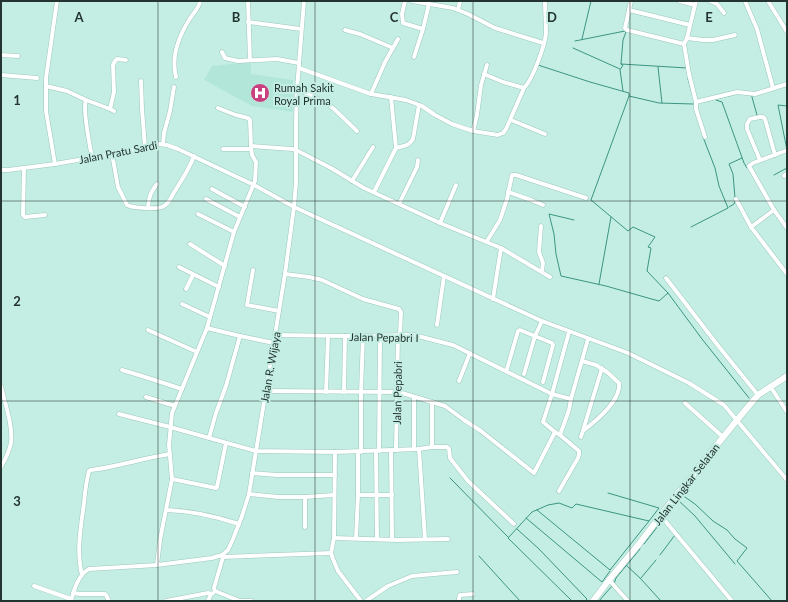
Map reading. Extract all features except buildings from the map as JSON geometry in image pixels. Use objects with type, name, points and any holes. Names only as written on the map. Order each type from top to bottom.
[{"type":"highway","name":"Jalan Lingkar Selatan","points":[[594,601],[609,580],[758,395],[787,376]]},
{"type":"street","points":[[55,164],[46,111],[46,78],[57,1]]},
{"type":"street","points":[[176,77],[174,69],[178,42],[190,18],[200,6],[200,1]]},
{"type":"street","points":[[248,1],[250,60]]},
{"type":"street","name":"Jalan R. Wijaya","points":[[215,591],[214,588],[222,556],[228,550],[233,539],[249,494],[276,335],[294,207],[296,182],[297,89],[304,1]]},
{"type":"street","points":[[405,1],[402,14],[403,23],[424,29]]},
{"type":"street","points":[[415,1],[453,8],[495,28],[543,43]]},
{"type":"street","points":[[458,10],[460,1]]},
{"type":"street","points":[[299,68],[371,94],[406,100],[419,105],[452,124],[473,131],[498,135],[503,133],[511,120],[524,88],[528,85],[537,66],[546,34],[544,1]]},
{"type":"street","points":[[631,1],[625,28],[627,30],[684,44]]},
{"type":"street","points":[[679,1],[695,3],[687,38],[684,44],[696,108],[705,137]]},
{"type":"street","points":[[710,1],[717,4],[724,13]]},
{"type":"street","points":[[746,1],[757,29],[773,88]]},
{"type":"street","points":[[768,1],[787,32]]},
{"type":"street","points":[[414,57],[424,29],[429,4]]},
{"type":"street","points":[[629,10],[690,25]]},
{"type":"street","points":[[248,22],[302,29]]},
{"type":"street","points":[[345,30],[360,34],[392,48]]},
{"type":"street","points":[[687,38],[713,40],[735,35]]},
{"type":"street","points":[[371,94],[392,48],[398,39]]},
{"type":"street","points":[[222,52],[225,58],[229,60],[277,59],[299,63]]},
{"type":"street","points":[[1,55],[18,56]]},
{"type":"street","points":[[46,86],[67,91],[112,110],[114,92],[113,65],[117,59],[126,60]]},
{"type":"street","points":[[473,131],[481,85],[487,65]]},
{"type":"street","points":[[484,74],[503,82],[524,88]]},
{"type":"street","points":[[1,75],[37,78]]},
{"type":"street","points":[[141,81],[145,147]]},
{"type":"street","points":[[696,102],[737,92],[755,94],[787,84]]},
{"type":"street","points":[[163,144],[174,87]]},
{"type":"street","points":[[297,89],[325,102],[357,131]]},
{"type":"street","points":[[374,192],[396,148],[391,97]]},
{"type":"street","points":[[86,100],[84,104],[92,158]]},
{"type":"street","points":[[396,148],[411,143],[419,105]]},
{"type":"street","points":[[157,564],[160,540],[172,479],[170,427],[172,413],[207,328],[234,232],[255,181],[256,162],[252,155],[251,148],[250,120],[218,108]]},
{"type":"street","points":[[760,160],[747,129],[747,124],[750,119],[763,117],[765,119],[775,155]]},
{"type":"street","points":[[511,120],[545,134]]},
{"type":"street","name":"Jalan Pratu Sardi","points":[[1,170],[55,164],[163,144],[173,147],[254,185],[294,207],[493,299],[569,332],[628,353],[689,383],[724,405],[787,480]]},
{"type":"street","points":[[352,181],[373,147]]},
{"type":"street","points":[[223,149],[251,148],[296,150],[364,188],[440,223],[487,241],[542,271],[550,277]]},
{"type":"street","points":[[785,151],[760,160],[749,166],[774,210],[787,228]]},
{"type":"street","points":[[112,154],[118,187],[126,204],[129,206],[148,208],[164,207],[187,172],[194,156]]},
{"type":"street","points":[[399,204],[417,167],[418,160]]},
{"type":"street","points":[[24,168],[23,216],[45,215]]},
{"type":"street","points":[[487,241],[500,220],[507,200],[512,175],[586,198]]},
{"type":"street","points":[[148,208],[150,194],[157,184]]},
{"type":"street","points":[[440,223],[456,185]]},
{"type":"street","points":[[212,189],[245,207]]},
{"type":"street","points":[[508,192],[543,205]]},
{"type":"street","points":[[206,199],[240,217]]},
{"type":"street","points":[[736,199],[751,227],[787,274]]},
{"type":"street","points":[[751,227],[774,210]]},
{"type":"street","points":[[198,214],[234,232]]},
{"type":"street","points":[[541,226],[539,252],[543,263],[542,271]]},
{"type":"street","points":[[190,244],[225,266]]},
{"type":"street","points":[[493,299],[501,248]]},
{"type":"street","points":[[179,267],[219,287]]},
{"type":"street","points":[[253,270],[246,305],[279,311]]},
{"type":"street","points":[[186,289],[193,274]]},
{"type":"street","name":"Jalan Pepabri","points":[[285,274],[322,280],[363,299],[399,310],[401,312],[396,450]]},
{"type":"street","points":[[437,325],[444,276]]},
{"type":"street","points":[[666,278],[758,395]]},
{"type":"street","points":[[182,304],[210,317]]},
{"type":"street","points":[[524,374],[535,336],[542,321]]},
{"type":"street","points":[[207,328],[274,343]]},
{"type":"street","points":[[148,330],[197,352]]},
{"type":"street","points":[[507,369],[518,330],[520,330],[552,343],[553,345],[543,382]]},
{"type":"street","points":[[559,491],[579,454],[578,451],[560,435],[543,422],[569,332]]},
{"type":"street","name":"Jalan Pepabri I","points":[[276,335],[414,336],[445,343],[470,353],[552,394],[571,399]]},
{"type":"street","points":[[209,438],[240,336]]},
{"type":"street","points":[[326,392],[328,336]]},
{"type":"street","points":[[344,392],[345,336]]},
{"type":"street","points":[[356,538],[363,336]]},
{"type":"street","points":[[377,539],[377,451],[380,392],[380,336]]},
{"type":"street","points":[[560,435],[569,410],[588,339]]},
{"type":"street","points":[[459,381],[470,353]]},
{"type":"street","points":[[582,361],[602,368],[619,383],[617,396],[602,416],[583,431]]},
{"type":"street","points":[[581,437],[602,368]]},
{"type":"street","points":[[122,370],[182,389]]},
{"type":"street","points":[[1,386],[11,436],[8,451],[1,467]]},
{"type":"street","points":[[770,386],[787,412]]},
{"type":"street","points":[[266,391],[397,392],[443,405],[481,431],[534,473],[555,432]]},
{"type":"street","points":[[414,397],[416,449],[424,539]]},
{"type":"street","points":[[146,398],[175,406]]},
{"type":"street","points":[[432,402],[432,447]]},
{"type":"street","points":[[685,403],[723,437]]},
{"type":"street","points":[[119,414],[256,451],[360,452],[444,446],[448,447],[450,458],[468,481],[514,524]]},
{"type":"street","points":[[172,479],[216,488],[226,443]]},
{"type":"street","points":[[391,450],[392,539]]},
{"type":"street","points":[[335,452],[334,538],[331,553],[338,570],[361,601]]},
{"type":"street","points":[[82,575],[79,566],[78,552],[88,473],[91,470],[107,468],[170,454]]},
{"type":"street","points":[[252,473],[276,475],[335,475]]},
{"type":"street","points":[[249,494],[278,497],[334,495]]},
{"type":"street","points":[[358,495],[392,495]]},
{"type":"street","points":[[305,497],[305,527]]},
{"type":"street","points":[[166,510],[201,513],[239,524]]},
{"type":"street","points":[[661,516],[732,601]]},
{"type":"street","points":[[334,538],[448,539]]},
{"type":"street","points":[[34,586],[71,600],[78,579],[86,570],[92,568],[157,564],[222,556],[331,553]]},
{"type":"street","points":[[366,601],[388,586],[412,576],[457,572]]},
{"type":"street","points":[[609,580],[628,601]]},
{"type":"street","points":[[208,601],[211,594],[215,591],[240,601],[252,601]]},
{"type":"street","points":[[73,593],[104,594],[109,601]]},
{"type":"street","points":[[166,601],[208,593],[211,594]]},
{"type":"street","points":[[459,601],[458,598],[460,595],[473,594]]},
{"type":"shaded area","name":"Rumah Sakit Royal Prima","points":[[251,62],[251,74],[293,80],[293,112],[252,106],[204,80],[212,66]]},
{"type":"waterway","points":[[582,39],[591,1]]},
{"type":"waterway","points":[[575,41],[625,31]]},
{"type":"waterway","points":[[623,91],[620,70],[623,65],[621,64],[623,40],[626,32]]},
{"type":"waterway","points":[[573,48],[620,69]]},
{"type":"waterway","points":[[621,64],[687,68]]},
{"type":"waterway","points":[[538,65],[629,93],[629,96],[659,103],[693,104]]},
{"type":"waterway","points":[[658,67],[662,103]]},
{"type":"waterway","points":[[688,79],[692,93]]},
{"type":"waterway","points":[[703,102],[733,95]]},
{"type":"waterway","points":[[748,95],[754,95]]},
{"type":"waterway","points":[[574,220],[549,214],[561,276],[606,286],[659,301],[668,293],[647,271],[651,248],[648,247],[655,237],[633,227],[628,231],[591,200],[629,96]]},
{"type":"waterway","points":[[752,97],[757,115]]},
{"type":"waterway","points":[[716,100],[722,102],[747,168]]},
{"type":"waterway","points":[[787,106],[778,105],[787,150]]},
{"type":"waterway","points":[[691,227],[728,208],[703,137]]},
{"type":"waterway","points":[[735,198],[733,174],[729,164],[742,158]]},
{"type":"waterway","points":[[774,175],[787,168]]},
{"type":"waterway","points":[[729,207],[734,204],[735,201]]},
{"type":"waterway","points":[[599,284],[611,217]]},
{"type":"waterway","points":[[668,293],[749,398]]},
{"type":"waterway","points":[[450,478],[508,537]]},
{"type":"waterway","points":[[608,493],[659,508],[649,521]]},
{"type":"waterway","points":[[682,495],[695,504],[713,521],[727,530],[735,539],[747,548],[737,561],[772,601]]},
{"type":"waterway","points":[[664,518],[678,500],[695,516],[735,564]]},
{"type":"waterway","points":[[537,510],[610,570],[649,521],[576,504],[572,508],[559,503],[548,505],[532,512],[508,538],[572,601]]},
{"type":"waterway","points":[[526,518],[602,582],[610,571]]},
{"type":"waterway","points":[[644,544],[662,521]]},
{"type":"waterway","points":[[517,529],[539,549],[587,599],[585,601]]},
{"type":"waterway","points":[[660,555],[675,535]]},
{"type":"waterway","points":[[614,584],[616,578],[640,549]]},
{"type":"waterway","points":[[479,556],[520,601]]},
{"type":"waterway","points":[[641,578],[656,560]]},
{"type":"waterway","points":[[626,565],[661,601]]},
{"type":"waterway","points":[[599,601],[612,586]]},
{"type":"place","name":"Rumah Sakit Royal Prima","points":[[260,93]]}]
